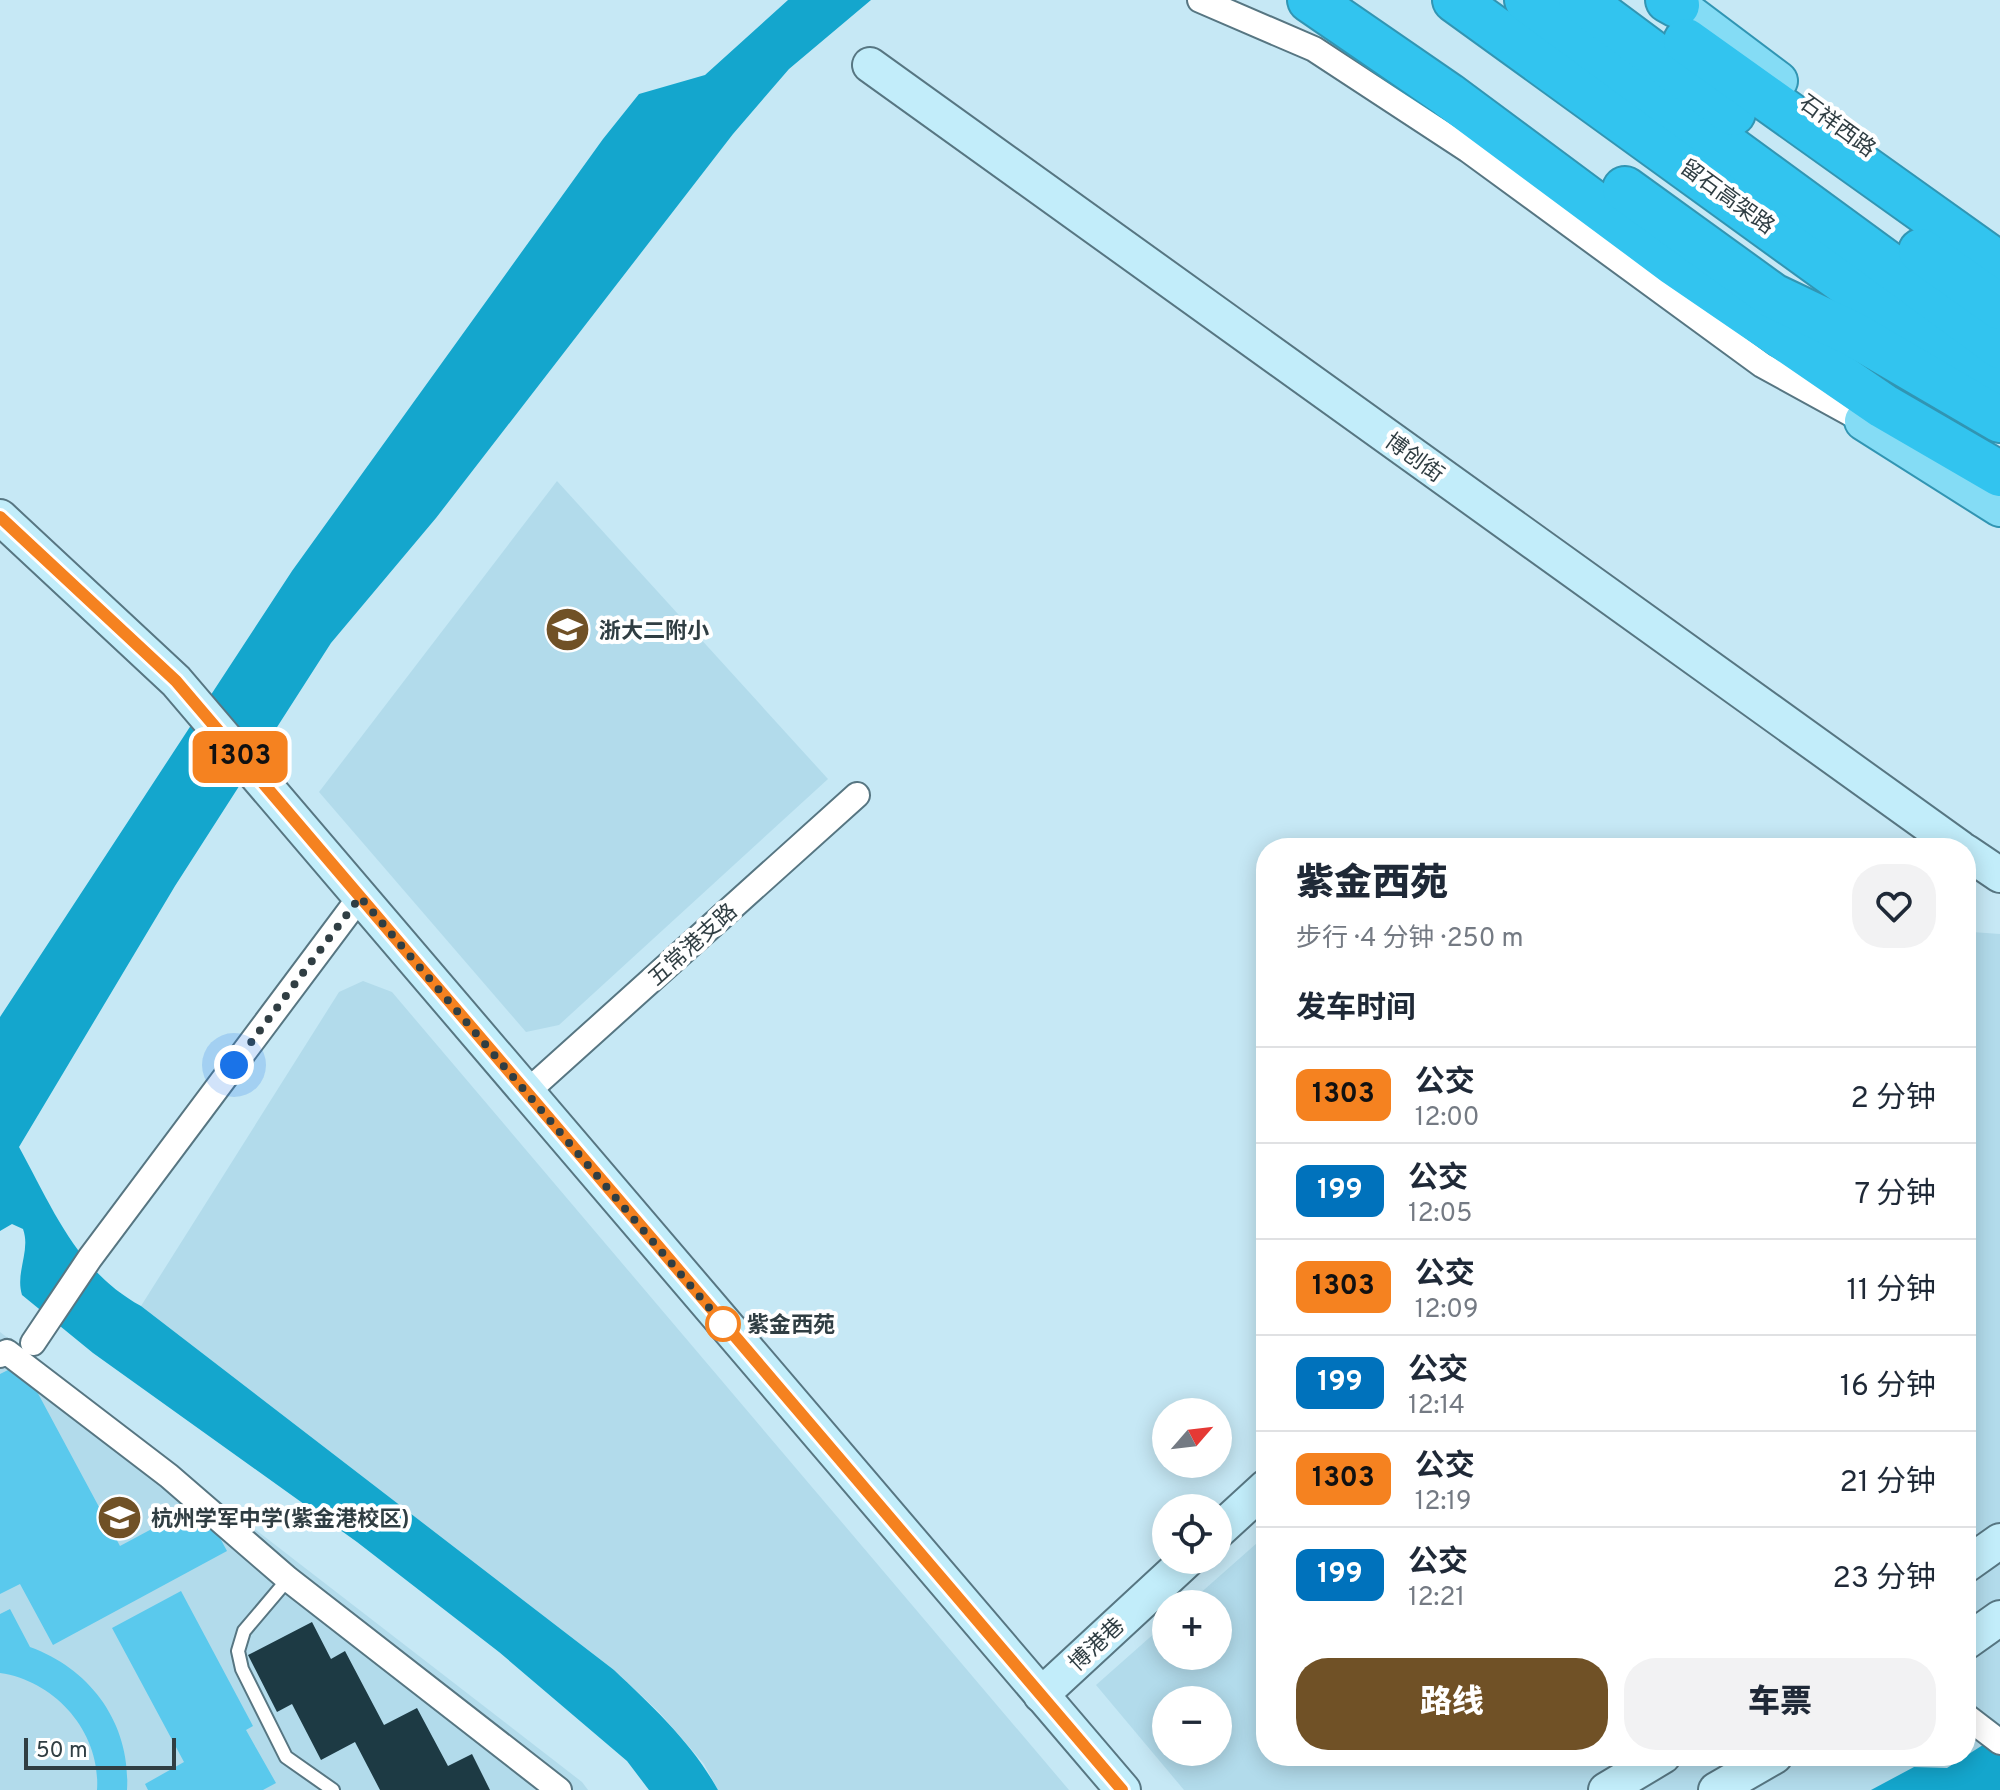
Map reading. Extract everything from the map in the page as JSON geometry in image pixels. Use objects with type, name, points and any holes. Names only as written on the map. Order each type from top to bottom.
[{"type":"highway","points":[[1310,0],[1448,95],[1674,263],[1883,406],[2000,474]]},
{"type":"highway","points":[[1361,0],[1773,296],[1853,334],[2000,420]]},
{"type":"highway","name":"留石高架路","points":[[1455,0],[2000,395]]},
{"type":"highway","name":"留石高架路","points":[[1527,0],[2000,346]]},
{"type":"highway","points":[[1581,0],[1866,191],[2000,265]]},
{"type":"highway","points":[[1628,0],[1866,191],[2000,307]]},
{"type":"highway","points":[[1674,263],[1864,421]]},
{"type":"main road","name":"石祥西路","points":[[1673,2],[2000,243]]},
{"type":"main road","points":[[1864,421],[2000,507]]},
{"type":"street","points":[[1200,0],[1314,49],[1468,150],[1762,365],[1864,421]]},
{"type":"street","name":"博创街","points":[[870,65],[1945,838]]},
{"type":"street","points":[[0,517],[176,681],[1123,1790]]},
{"type":"street","name":"五常港支路","points":[[527,1092],[857,795]]},
{"type":"street","name":"博创街","points":[[1976,859],[2000,875]]},
{"type":"street","points":[[40,1333],[90,1258],[360,897]]},
{"type":"street","points":[[0,1355],[7,1352],[169,1476],[288,1579],[559,1790]]},
{"type":"street","points":[[1232,1518],[1256,1496]]},
{"type":"street","points":[[1976,1558],[2000,1541]]},
{"type":"street","name":"博港巷","points":[[1041,1695],[1172,1574]]},
{"type":"street","points":[[1976,1635],[2000,1618]]},
{"type":"street","points":[[1976,1724],[1996,1739]]},
{"type":"street","points":[[1606,1790],[1646,1766]]},
{"type":"street","points":[[1716,1790],[1758,1766]]},
{"type":"lane","points":[[288,1579],[244,1631],[238,1651],[242,1669],[286,1757],[322,1788]]},
{"type":"shaded area","points":[[788,0],[871,0],[789,69],[733,134],[436,518],[331,643],[175,886],[19,1147],[69,1237],[100,1275],[614,1670],[684,1741],[718,1790],[649,1790],[627,1761],[499,1652],[357,1542],[93,1353],[22,1295],[23,1229],[12,1224],[0,1231],[0,1017],[292,571],[603,139],[639,94],[705,75]]},
{"type":"shaded area","name":"浙大二附小","points":[[557,481],[828,779],[559,1025],[526,1032],[319,792]]},
{"type":"shaded area","points":[[1976,932],[2000,934],[2000,1790],[1184,1790],[1164,1766],[1232,1766],[1232,1686],[1152,1686],[1152,1752],[1096,1685],[1152,1635],[1152,1670],[1232,1670],[1232,1590],[1204,1590],[1222,1574],[1232,1574],[1232,1565],[1256,1544],[1256,1766],[1976,1766]]},
{"type":"shaded area","points":[[363,981],[392,992],[1069,1790],[718,1790],[704,1764],[659,1712],[614,1670],[141,1306],[339,992]]},
{"type":"shaded area","name":"杭州学军中学(紫金港校区)","points":[[0,1332],[582,1782],[588,1790],[0,1790]]},
{"type":"shaded area","points":[[10,1369],[34,1386],[120,1546],[189,1509],[213,1525],[227,1551],[53,1645],[20,1584],[0,1594],[0,1374]]},
{"type":"shaded area","points":[[181,1591],[253,1726],[246,1730],[276,1783],[263,1790],[148,1790],[145,1784],[184,1762],[112,1628]]},
{"type":"shaded area","points":[[10,1609],[30,1647],[71,1669],[103,1702],[122,1743],[127,1790],[97,1790],[91,1749],[71,1713],[39,1687],[0,1673],[0,1614]]},
{"type":"shaded area","points":[[2000,1734],[2000,1790],[1871,1790],[1914,1767],[1976,1766],[1976,1749]]},
{"type":"building","points":[[312,1622],[331,1659],[345,1651],[384,1725],[417,1708],[448,1766],[472,1754],[490,1790],[380,1790],[355,1742],[321,1760],[292,1704],[277,1712],[248,1655]]},
{"type":"bus line","name":"1303","points":[[0,517],[176,681],[1122,1790]]},
{"type":"place","name":"浙大二附小","points":[[568,630]]},
{"type":"place","name":"紫金西苑","points":[[723,1324]]},
{"type":"place","name":"杭州学军中学(紫金港校区)","points":[[120,1518]]},
{"type":"route","points":[[234,1065],[360,897],[723,1324]]}]
